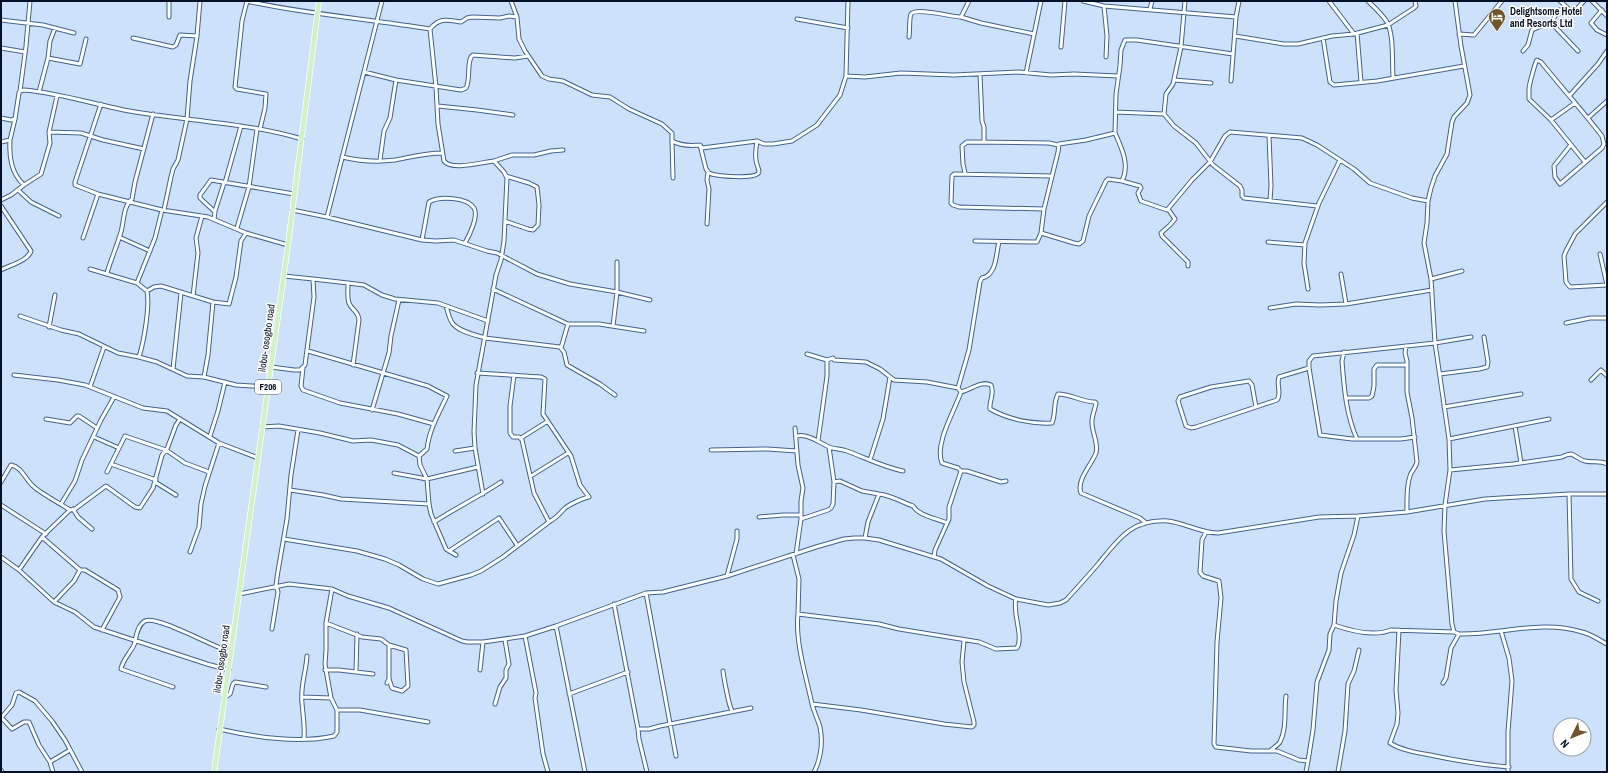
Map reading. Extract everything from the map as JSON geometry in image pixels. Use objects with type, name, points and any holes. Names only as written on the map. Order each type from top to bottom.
[{"type":"main road","name":"ilobu- osogbo road","points":[[214,772],[284,276],[320,1]]},
{"type":"street","points":[[24,185],[17,177],[12,166],[10,140],[26,52],[30,1]]},
{"type":"street","points":[[169,1],[169,17]]},
{"type":"street","points":[[137,283],[150,251],[163,210],[171,177],[178,160],[187,119],[200,1]]},
{"type":"street","points":[[237,228],[249,187],[259,129],[265,108],[266,94],[237,89],[235,87],[242,21],[246,1],[318,14],[377,20],[430,29]]},
{"type":"street","points":[[270,5],[271,1]]},
{"type":"street","points":[[327,217],[382,1]]},
{"type":"street","points":[[511,1],[517,17],[519,39],[528,56],[545,78],[563,81],[592,95],[610,97],[629,109],[662,124],[672,133],[673,178]]},
{"type":"street","points":[[672,141],[682,145],[700,145],[702,148],[757,141],[764,144],[788,142],[812,129],[821,122],[840,95],[846,76],[848,1]]},
{"type":"street","points":[[961,18],[968,1]]},
{"type":"street","points":[[1026,73],[1041,1]]},
{"type":"street","points":[[1061,47],[1065,1]]},
{"type":"street","points":[[1083,1],[1104,6],[1236,17]]},
{"type":"street","points":[[1150,9],[1152,1]]},
{"type":"street","points":[[1185,1],[1181,47],[1173,84],[1166,94],[1164,114],[1174,126],[1196,143],[1210,162],[1240,186],[1242,196],[1244,198],[1317,206]]},
{"type":"street","points":[[1231,81],[1238,1]]},
{"type":"street","points":[[1329,1],[1355,33],[1361,82]]},
{"type":"street","points":[[1368,1],[1386,20],[1388,25],[1392,47],[1393,78]]},
{"type":"street","points":[[1235,36],[1291,44],[1355,33],[1388,25],[1414,8],[1416,6],[1414,1]]},
{"type":"street","points":[[1454,632],[1444,532],[1445,505],[1450,470],[1449,439],[1435,343],[1431,279],[1424,243],[1428,201],[1435,176],[1447,154],[1454,117],[1464,107],[1469,99],[1469,83],[1464,66],[1455,1]]},
{"type":"street","points":[[1459,34],[1474,35],[1498,8],[1502,1]]},
{"type":"street","points":[[1560,1],[1569,10]]},
{"type":"street","points":[[1523,51],[1528,45],[1532,30],[1552,22],[1559,10],[1569,10],[1574,12],[1584,1]]},
{"type":"street","points":[[1592,1],[1607,16]]},
{"type":"street","points":[[1104,6],[1107,36],[1106,57]]},
{"type":"street","points":[[1602,10],[1591,23],[1597,30],[1607,35]]},
{"type":"street","points":[[909,37],[910,18],[911,14],[914,12],[929,12],[1034,34]]},
{"type":"street","points":[[430,29],[438,21],[444,20],[461,22],[472,17],[517,17]]},
{"type":"street","points":[[797,19],[848,28]]},
{"type":"street","points":[[1,20],[54,28],[74,33]]},
{"type":"street","points":[[1552,22],[1578,51]]},
{"type":"street","points":[[40,92],[54,28]]},
{"type":"street","points":[[430,29],[442,153],[445,164],[456,166],[494,161],[512,155],[534,155],[563,150]]},
{"type":"street","points":[[133,38],[173,47],[176,45],[180,35],[197,36]]},
{"type":"street","points":[[1323,38],[1331,84],[1334,85],[1393,78],[1464,66]]},
{"type":"street","points":[[48,58],[80,64],[86,39]]},
{"type":"street","points":[[1122,181],[1126,171],[1123,152],[1115,133],[1116,94],[1121,50],[1125,40],[1137,40],[1233,54]]},
{"type":"street","points":[[1,48],[26,52]]},
{"type":"street","points":[[1570,94],[1598,64],[1607,51]]},
{"type":"street","points":[[364,72],[396,80],[461,90],[466,88],[468,83],[470,59],[473,55],[515,58],[528,56]]},
{"type":"street","points":[[1570,146],[1554,166],[1555,177],[1560,184],[1602,148],[1604,144],[1602,136],[1575,103],[1570,94],[1563,89],[1541,62],[1537,60],[1529,88],[1529,99],[1551,120],[1570,146],[1585,162]]},
{"type":"street","points":[[846,76],[865,77],[901,73],[954,75],[1026,73],[1118,76]]},
{"type":"street","points":[[980,74],[984,142]]},
{"type":"street","points":[[380,160],[384,131],[390,118],[396,80]]},
{"type":"street","points":[[1174,80],[1211,83]]},
{"type":"street","points":[[20,91],[40,92],[101,104],[122,110],[280,132],[302,139]]},
{"type":"street","points":[[1,200],[41,174],[50,144],[49,132],[57,96]]},
{"type":"street","points":[[1588,118],[1607,101]]},
{"type":"street","points":[[1551,120],[1575,103]]},
{"type":"street","points":[[101,104],[74,184],[98,194],[163,210],[214,219],[246,233],[288,245]]},
{"type":"street","points":[[438,106],[478,110],[513,116]]},
{"type":"street","points":[[1116,112],[1164,114]]},
{"type":"street","points":[[107,273],[130,201],[132,199],[152,114]]},
{"type":"street","points":[[1,118],[11,120],[15,119]]},
{"type":"street","points":[[214,219],[240,126]]},
{"type":"street","points":[[49,132],[81,133],[103,140],[144,148]]},
{"type":"street","points":[[1168,209],[1192,180],[1210,162],[1230,132],[1302,138],[1317,145],[1340,160],[1370,183],[1412,198],[1428,201]]},
{"type":"street","points":[[965,173],[963,164],[963,144],[967,142],[1049,143],[1058,145],[1115,133]]},
{"type":"street","points":[[1602,136],[1607,134]]},
{"type":"street","points":[[1269,136],[1271,186],[1270,201]]},
{"type":"street","points":[[1,142],[10,140]]},
{"type":"street","points":[[708,172],[711,174],[738,176],[743,178],[755,176],[759,171],[756,157],[757,141]]},
{"type":"street","points":[[700,145],[708,172],[707,180],[709,189],[707,224]]},
{"type":"street","points":[[975,241],[1035,243],[1039,241],[1044,209],[1058,152],[1058,145]]},
{"type":"street","points":[[342,157],[356,160],[394,160],[427,153],[442,153]]},
{"type":"street","points":[[1308,289],[1304,263],[1305,245],[1317,206],[1340,160]]},
{"type":"street","points":[[484,494],[478,467],[474,432],[477,373],[504,241],[508,183],[506,176],[494,161]]},
{"type":"street","points":[[1044,209],[953,205],[951,198],[952,176],[954,174],[965,173],[1052,176]]},
{"type":"street","points":[[505,221],[533,230],[538,225],[537,187],[529,182],[506,176]]},
{"type":"street","points":[[1041,233],[1079,244],[1083,241],[1089,216],[1108,179],[1140,186],[1138,193],[1141,200],[1165,210],[1168,209]]},
{"type":"street","points":[[215,212],[200,198],[200,195],[211,180],[294,194]]},
{"type":"street","points":[[18,190],[32,202],[59,216]]},
{"type":"street","points":[[83,238],[98,194]]},
{"type":"street","points":[[422,240],[429,202],[439,198],[446,198],[462,201],[470,204],[474,208],[475,213],[471,232],[465,244]]},
{"type":"street","points":[[1600,254],[1607,285],[1570,287],[1566,282],[1564,256],[1568,246],[1575,234],[1607,202]]},
{"type":"street","points":[[1,206],[31,251],[23,259],[1,270]]},
{"type":"street","points":[[1168,209],[1175,219],[1161,233],[1162,236],[1188,262],[1188,266]]},
{"type":"street","points":[[292,210],[422,240],[454,240],[486,251],[497,253],[537,274],[570,284],[617,292],[650,300]]},
{"type":"street","points":[[193,296],[198,253],[196,238],[202,216]]},
{"type":"street","points":[[146,291],[154,287],[161,286],[213,302],[228,304],[231,302],[239,263],[241,244],[246,233]]},
{"type":"street","points":[[119,237],[150,251]]},
{"type":"street","points":[[999,242],[995,265],[980,282],[969,350],[958,388],[960,392],[946,428],[940,453],[942,462],[958,468],[961,471],[967,470],[1001,482],[1006,481]]},
{"type":"street","points":[[1268,242],[1305,245]]},
{"type":"street","points":[[613,326],[617,292],[617,262]]},
{"type":"street","points":[[90,268],[137,283],[146,291],[146,314],[139,357]]},
{"type":"street","points":[[1431,279],[1462,271]]},
{"type":"street","points":[[1341,274],[1346,304]]},
{"type":"street","points":[[284,276],[364,285],[382,295],[399,300],[427,301],[488,321]]},
{"type":"street","points":[[313,279],[314,297],[308,351],[303,368],[301,386],[303,390],[340,402],[372,410],[398,414],[434,424]]},
{"type":"street","points":[[348,283],[348,301],[358,313],[359,320],[353,364]]},
{"type":"street","points":[[493,289],[568,324],[599,324],[644,331]]},
{"type":"street","points":[[1270,308],[1296,304],[1346,304],[1432,290]]},
{"type":"street","points":[[173,369],[181,293]]},
{"type":"street","points":[[49,326],[55,295]]},
{"type":"street","points":[[372,410],[389,353],[399,300]]},
{"type":"street","points":[[204,377],[208,355],[213,302]]},
{"type":"street","points":[[446,306],[451,320],[456,327],[474,335],[485,338],[561,348]]},
{"type":"street","points":[[20,316],[79,334],[118,353],[139,357],[173,369],[187,376],[204,377],[247,386],[268,387]]},
{"type":"street","points":[[1566,323],[1590,318],[1607,318]]},
{"type":"street","points":[[568,324],[561,348],[564,352],[567,365],[600,384],[615,395]]},
{"type":"street","points":[[1415,437],[1401,439],[1357,439],[1320,434],[1308,368],[1309,361],[1313,356],[1435,343],[1471,337]]},
{"type":"street","points":[[1440,374],[1487,367],[1488,362],[1484,337]]},
{"type":"street","points":[[1406,346],[1407,392],[1415,437],[1417,462],[1416,467],[1410,475],[1407,512]]},
{"type":"street","points":[[90,387],[104,347]]},
{"type":"street","points":[[308,351],[428,386],[447,396],[434,424],[427,449],[419,456]]},
{"type":"street","points":[[1344,352],[1342,361],[1348,415],[1357,439]]},
{"type":"street","points":[[807,354],[827,360],[833,358],[834,360],[866,362],[880,369],[894,380],[927,382],[958,388]]},
{"type":"street","points":[[818,441],[826,380],[827,360]]},
{"type":"street","points":[[1346,398],[1369,398],[1372,396],[1374,386],[1374,369],[1377,365],[1407,365]]},
{"type":"street","points":[[271,367],[294,370],[303,368]]},
{"type":"street","points":[[1256,407],[1252,385],[1249,382],[1212,386],[1180,397],[1178,401],[1186,426],[1191,428],[1212,422],[1256,407],[1279,399],[1278,381],[1280,377],[1308,368]]},
{"type":"street","points":[[1591,380],[1601,370],[1607,376]]},
{"type":"street","points":[[284,539],[357,551],[385,559],[399,565],[422,579],[438,584],[481,571],[503,557],[517,545],[562,513],[564,509],[584,498],[589,497],[580,485],[571,456],[543,414],[545,379],[541,377],[477,373]]},
{"type":"street","points":[[14,375],[58,380],[90,387],[143,408],[167,411],[210,436],[219,443],[258,458]]},
{"type":"street","points":[[514,375],[509,426],[511,436],[521,438],[548,421]]},
{"type":"street","points":[[870,460],[883,419],[890,377]]},
{"type":"street","points":[[210,436],[225,382]]},
{"type":"street","points":[[960,392],[966,391],[983,383],[987,383],[991,385],[994,393],[990,400],[990,409],[1023,420],[1049,424],[1053,422],[1058,394],[1089,402],[1095,402],[1092,423],[1096,453],[1084,476],[1080,493],[1140,518],[1146,523]]},
{"type":"street","points":[[1444,407],[1521,394]]},
{"type":"street","points":[[62,504],[75,480],[82,460],[97,428],[114,397]]},
{"type":"street","points":[[46,419],[70,423],[77,416],[79,416],[97,428]]},
{"type":"street","points":[[1449,439],[1549,418]]},
{"type":"street","points":[[19,570],[42,537],[72,510],[106,486],[138,508],[150,493],[163,453],[166,450],[180,419]]},
{"type":"street","points":[[262,427],[279,426],[353,440],[371,440],[398,445],[419,456]]},
{"type":"street","points":[[1515,426],[1521,463]]},
{"type":"street","points":[[795,428],[802,488],[800,501],[801,517],[794,554],[799,578],[798,633],[803,665],[812,704],[820,726],[821,748],[814,772]]},
{"type":"street","points":[[272,629],[278,592],[276,585],[284,539],[291,475],[298,430]]},
{"type":"street","points":[[797,436],[800,435],[818,441],[829,447],[847,451],[903,471]]},
{"type":"street","points":[[107,472],[125,436],[166,450],[185,463],[209,472]]},
{"type":"street","points":[[94,437],[120,448]]},
{"type":"street","points":[[521,438],[524,444],[534,493],[549,522]]},
{"type":"street","points":[[190,552],[199,527],[203,495],[219,443]]},
{"type":"street","points":[[759,517],[783,515],[801,517],[831,508],[833,504],[834,482],[829,447]]},
{"type":"street","points":[[455,451],[475,448]]},
{"type":"street","points":[[711,450],[767,449],[797,451]]},
{"type":"street","points":[[531,476],[568,453]]},
{"type":"street","points":[[1450,470],[1521,463],[1562,457],[1569,454],[1572,454],[1587,462],[1597,461],[1607,464]]},
{"type":"street","points":[[419,456],[420,465],[427,479],[429,504],[434,522],[446,549],[456,555]]},
{"type":"street","points":[[111,464],[155,481],[176,495]]},
{"type":"street","points":[[1,481],[10,465],[14,466],[20,470],[34,488],[72,510],[92,529]]},
{"type":"street","points":[[394,473],[427,479],[478,467]]},
{"type":"street","points":[[934,557],[935,550],[949,519],[949,507],[961,471]]},
{"type":"street","points":[[834,482],[840,481],[862,491],[891,497],[901,503],[913,506],[920,512],[947,523]]},
{"type":"street","points":[[434,522],[460,505],[484,494],[502,482]]},
{"type":"street","points":[[290,490],[341,499],[429,504]]},
{"type":"street","points":[[865,538],[868,522],[879,494]]},
{"type":"street","points":[[239,594],[276,585],[302,585],[332,588],[348,596],[389,608],[462,641],[482,642],[505,640],[525,636],[556,626],[646,593],[663,592],[727,576],[844,539],[865,538],[879,540],[942,559],[988,586],[1016,599],[1048,604],[1060,603],[1066,600],[1098,564],[1116,540],[1134,527],[1146,523],[1170,521],[1206,532],[1230,532],[1318,517],[1358,516],[1407,512],[1485,499],[1569,494],[1607,494]]},
{"type":"street","points":[[1569,494],[1571,579],[1579,592],[1598,601]]},
{"type":"street","points":[[1,505],[46,534]]},
{"type":"street","points":[[1306,772],[1313,730],[1317,682],[1329,650],[1330,634],[1334,625],[1336,601],[1341,573],[1354,535],[1358,516]]},
{"type":"street","points":[[450,551],[500,518],[517,545]]},
{"type":"street","points":[[727,576],[737,531]]},
{"type":"street","points":[[1206,532],[1202,540],[1200,572],[1203,576],[1219,581],[1221,598],[1217,642],[1214,744],[1216,747],[1242,751],[1277,751],[1299,760],[1308,761]]},
{"type":"street","points":[[42,537],[80,570],[86,570],[118,590],[120,597],[102,630]]},
{"type":"street","points":[[1,557],[19,570],[54,602],[75,612],[94,627],[132,639],[136,638],[207,664],[229,670]]},
{"type":"street","points":[[54,602],[74,581],[80,570]]},
{"type":"street","points":[[219,730],[272,739],[304,739],[334,736],[337,732],[337,710],[331,698],[325,670],[326,623],[332,588]]},
{"type":"street","points":[[646,593],[676,756]]},
{"type":"street","points":[[798,614],[879,624],[964,641],[979,642],[996,649],[1017,648],[1018,630],[1015,607],[1016,599]]},
{"type":"street","points":[[614,604],[628,672],[639,739],[647,772]]},
{"type":"street","points":[[173,688],[121,669],[142,624],[145,621],[149,620],[187,632],[216,648],[231,652]]},
{"type":"street","points":[[326,623],[362,637],[381,639],[389,645],[406,650],[408,686],[402,691],[392,688],[388,681],[389,645]]},
{"type":"street","points":[[1334,625],[1363,632],[1383,633],[1391,630],[1399,630],[1454,632],[1459,634],[1539,627],[1565,628],[1584,632],[1607,644]]},
{"type":"street","points":[[556,626],[585,772]]},
{"type":"street","points":[[1399,630],[1396,690],[1398,713],[1390,743],[1398,748],[1424,754],[1490,766],[1508,767]]},
{"type":"street","points":[[1501,631],[1509,658],[1512,681],[1508,732],[1508,772]]},
{"type":"street","points":[[356,671],[357,634]]},
{"type":"street","points":[[1443,683],[1446,678],[1451,648],[1459,634]]},
{"type":"street","points":[[525,636],[536,693],[535,698],[543,754],[548,772]]},
{"type":"street","points":[[495,704],[500,687],[506,678],[506,670],[509,664],[505,640]]},
{"type":"street","points":[[812,704],[972,727],[974,722],[964,682],[962,662],[964,641]]},
{"type":"street","points":[[480,670],[482,642]]},
{"type":"street","points":[[1338,772],[1345,731],[1348,684],[1354,671],[1359,650]]},
{"type":"street","points":[[304,739],[305,726],[302,697],[303,677],[307,656]]},
{"type":"street","points":[[325,670],[356,671],[373,674]]},
{"type":"street","points":[[723,671],[732,711]]},
{"type":"street","points":[[569,694],[628,672]]},
{"type":"street","points":[[224,698],[230,694],[235,682],[266,687]]},
{"type":"street","points":[[53,772],[50,762],[39,745],[29,722],[24,722],[12,729],[1,718],[12,705],[16,693],[19,692],[35,701],[42,709],[58,730],[82,772]]},
{"type":"street","points":[[1270,751],[1280,743],[1286,720],[1286,696]]},
{"type":"street","points":[[302,697],[331,698]]},
{"type":"street","points":[[638,729],[649,729],[751,708]]},
{"type":"street","points":[[337,710],[360,710],[428,722]]},
{"type":"street","points":[[50,762],[70,750]]},
{"type":"place","name":"Delightsome Hotel and Resorts Ltd","points":[[1497,32]]}]
